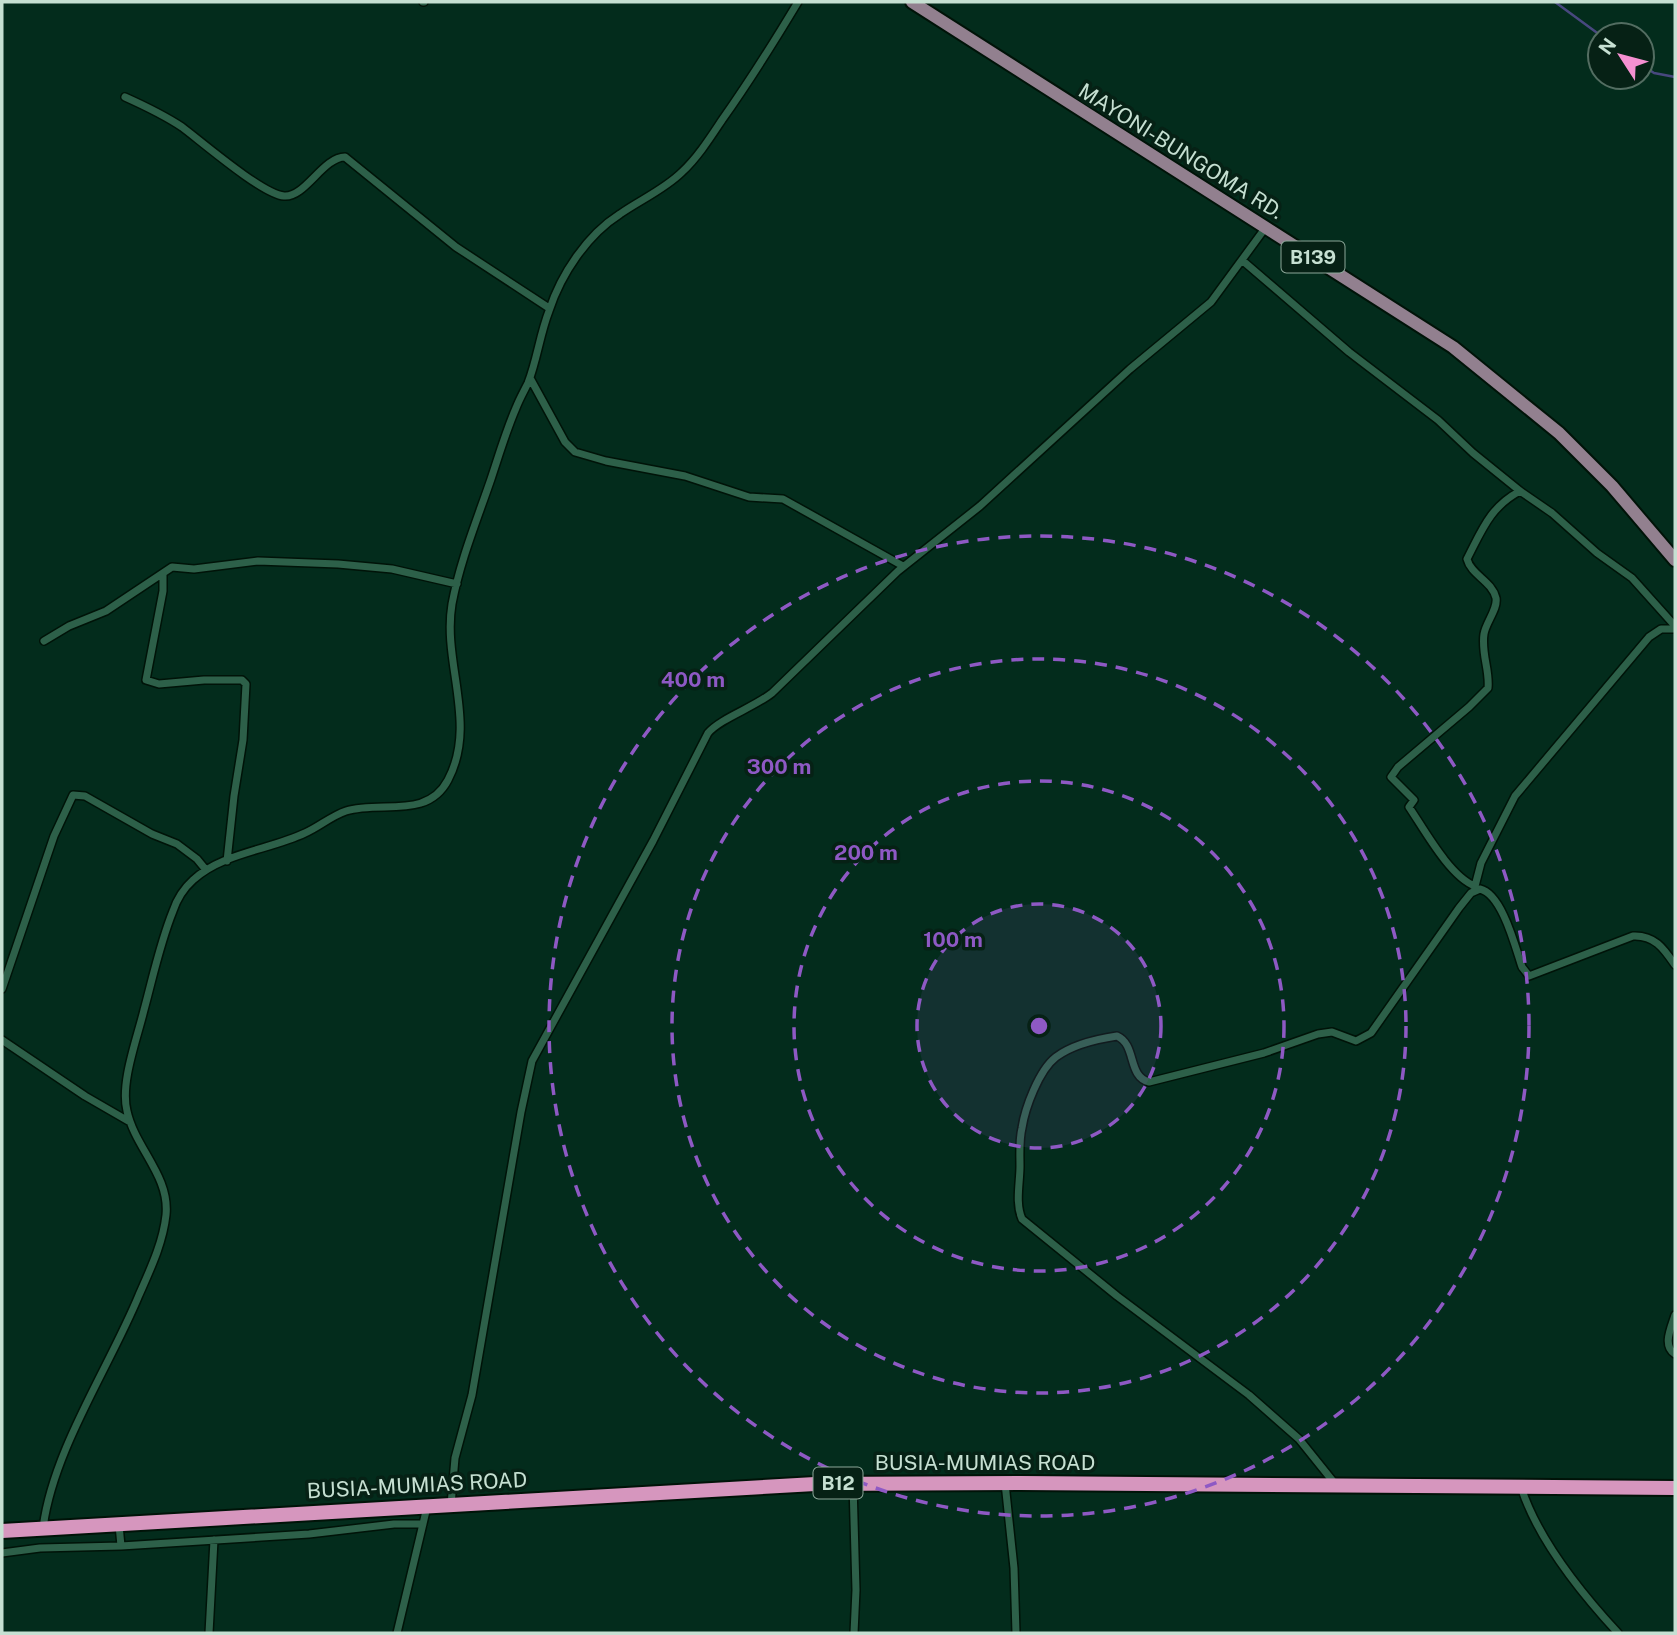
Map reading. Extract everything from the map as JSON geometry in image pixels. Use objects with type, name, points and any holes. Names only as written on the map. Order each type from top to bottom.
[{"type":"highway","name":"BUSIA-MUMIAS ROAD","points":[[2,1531],[853,1483],[1675,1488]]},
{"type":"main road","name":"MAYONI-BUNGOMA RD.","points":[[912,2],[1427,329],[1559,433],[1638,514],[1675,560]]},
{"type":"street","points":[[43,1528],[47,1501],[59,1468],[133,1311],[163,1233],[166,1217],[165,1193],[130,1123],[125,1102],[126,1085],[163,938],[180,895],[190,882],[206,870],[303,834],[348,811],[417,805],[430,800],[442,790],[454,766],[460,721],[459,691],[449,636],[457,584],[468,542],[506,434],[530,378],[550,308],[568,271],[598,231],[614,217],[670,182],[687,168],[740,95],[798,2]]},
{"type":"street","points":[[125,97],[174,122],[251,179],[281,196],[292,195],[335,159],[345,157],[456,247],[550,308]]},
{"type":"street","points":[[450,1505],[455,1458],[472,1395],[524,1092],[538,1048],[628,888],[708,733],[716,725],[750,709],[772,693],[903,566],[980,506],[1130,369],[1207,306],[1266,227]]},
{"type":"street","points":[[1242,261],[1349,352],[1438,421],[1468,449],[1632,578],[1675,628]]},
{"type":"street","points":[[530,378],[565,442],[575,452],[606,461],[685,476],[749,497],[783,499],[903,566]]},
{"type":"street","points":[[1520,491],[1500,504],[1489,516],[1467,559],[1468,565],[1487,583],[1496,603],[1484,638],[1488,688],[1398,766],[1391,777],[1414,800],[1409,807],[1453,869],[1475,888],[1487,891],[1498,904],[1522,967],[1529,976],[1633,936],[1642,935],[1654,939],[1675,965]]},
{"type":"street","points":[[44,641],[69,626],[106,611],[176,567],[194,569],[258,561],[298,562],[392,569],[457,584]]},
{"type":"street","points":[[163,573],[161,601],[146,680],[159,684],[242,680],[246,684],[243,740],[227,861]]},
{"type":"street","points":[[1337,1486],[1299,1439],[1259,1404],[1021,1219],[1019,1197],[1022,1126],[1037,1085],[1053,1060],[1065,1052],[1100,1039],[1117,1036],[1122,1038],[1137,1075],[1149,1082],[1251,1057],[1318,1034],[1332,1032],[1354,1041],[1371,1033],[1475,888],[1476,876],[1490,843],[1522,786],[1649,637],[1661,628],[1675,628]]},
{"type":"street","points":[[2,989],[54,836],[73,795],[85,796],[152,834],[169,840],[190,853],[206,870]]},
{"type":"street","points":[[2,1040],[130,1123]]},
{"type":"street","points":[[1675,1315],[1668,1346],[1670,1352],[1675,1354]]},
{"type":"street","points":[[853,1483],[856,1578],[854,1633]]},
{"type":"street","points":[[1005,1483],[1014,1568],[1016,1633]]},
{"type":"street","points":[[1521,1487],[1541,1533],[1618,1633]]},
{"type":"street","points":[[397,1633],[427,1506]]},
{"type":"street","points":[[2,1553],[40,1548],[121,1546],[309,1534],[394,1524],[423,1524]]},
{"type":"street","points":[[119,1525],[121,1546]]},
{"type":"street","points":[[209,1633],[214,1540]]},
{"type":"waterway","points":[[1555,2],[1586,25]]},
{"type":"waterway","points":[[1656,73],[1675,77]]}]
